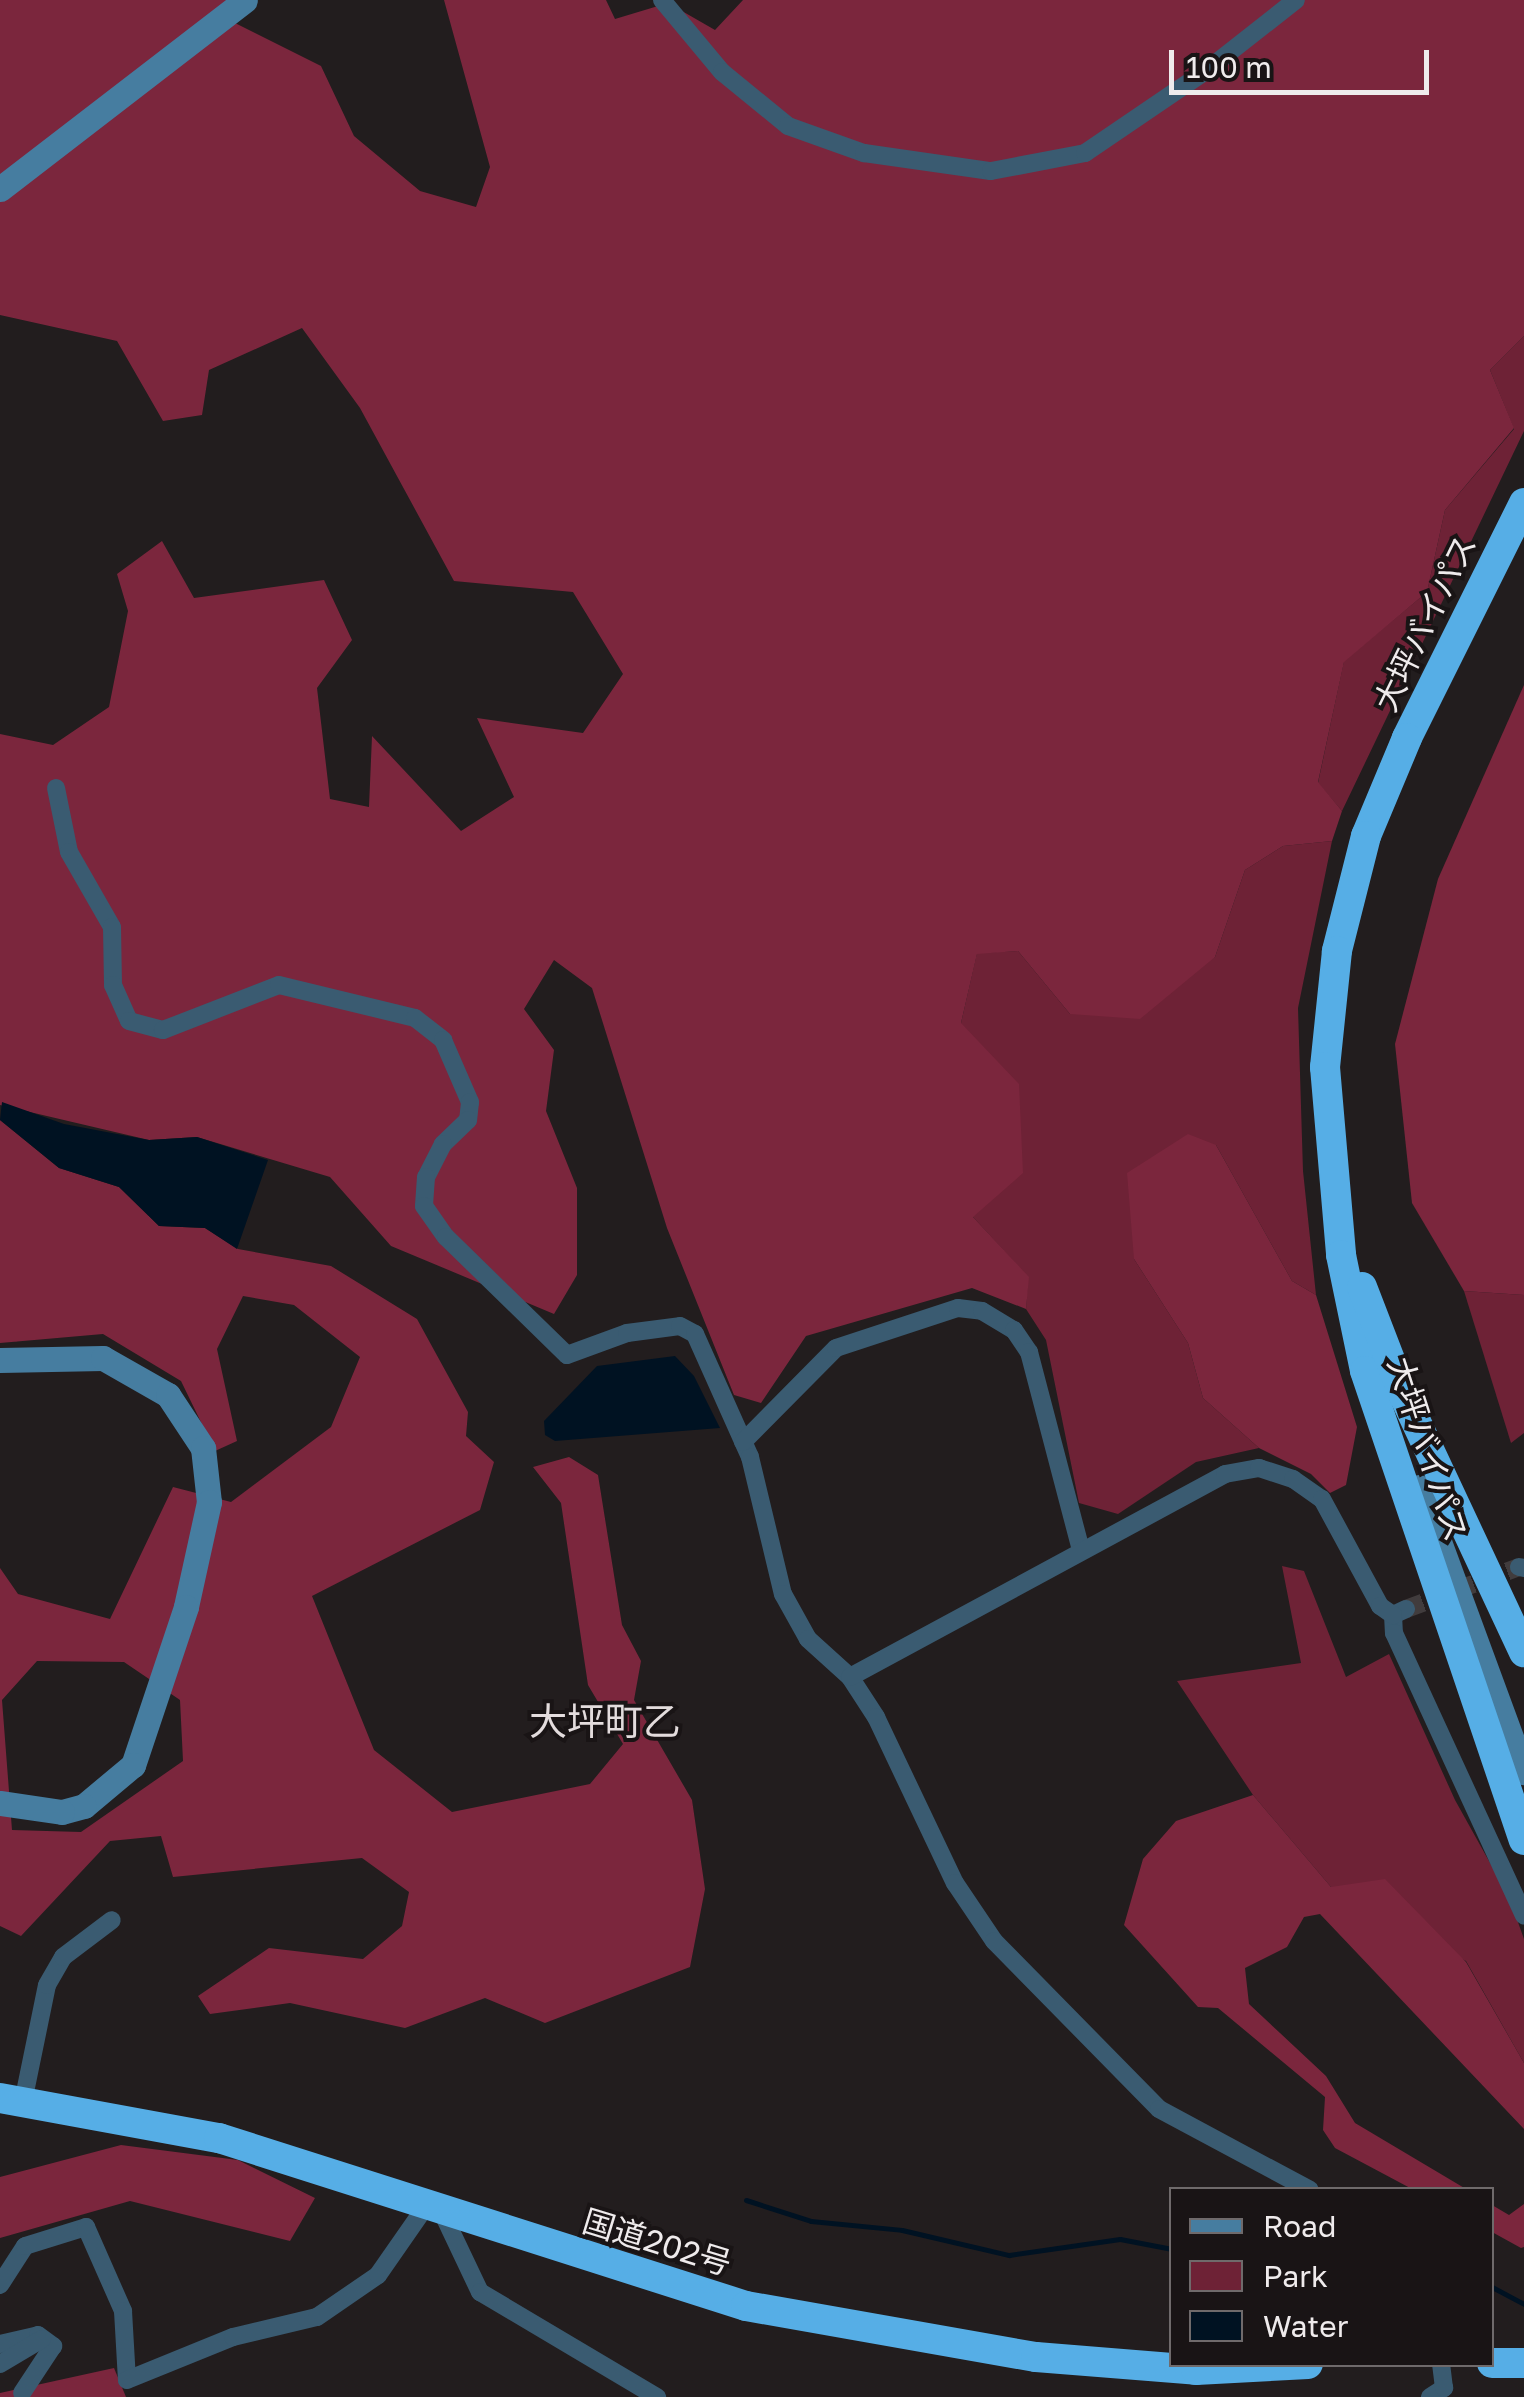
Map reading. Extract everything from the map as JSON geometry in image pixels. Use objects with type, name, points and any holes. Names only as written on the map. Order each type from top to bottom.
[{"type":"highway","name":"大坪バイパス","points":[[1524,502],[1407,738],[1366,836],[1337,951],[1325,1067],[1334,1194],[1364,1371],[1524,1840]]},
{"type":"highway","name":"大坪バイパス","points":[[1325,1067],[1340,1192],[1366,1300],[1524,1652]]},
{"type":"highway","name":"国道202号","points":[[12,2100],[219,2138],[746,2306],[1036,2357],[1196,2370],[1252,2367]]},
{"type":"highway","points":[[1494,2363],[1524,2363]]},
{"type":"street","points":[[0,189],[245,0]]},
{"type":"street","points":[[662,0],[722,72],[788,126],[864,153],[992,171],[1085,152],[1208,70],[1296,0]]},
{"type":"street","points":[[56,788],[69,852],[112,926],[113,986],[129,1021],[164,1030],[278,985],[415,1018],[443,1040],[470,1102],[468,1120],[442,1144],[426,1177],[424,1206],[446,1237],[567,1355],[627,1333],[680,1326],[695,1334],[743,1442],[783,1594],[808,1638],[850,1676],[955,1883],[994,1941],[1159,2109],[1304,2187]]},
{"type":"street","points":[[1334,1194],[1377,1369],[1524,1772]]},
{"type":"street","points":[[743,1442],[836,1348],[958,1308],[982,1311],[1014,1330],[1029,1352],[1080,1550]]},
{"type":"street","points":[[0,1360],[103,1358],[168,1395],[203,1448],[210,1502],[186,1607],[133,1765],[84,1806],[62,1812],[0,1803]]},
{"type":"street","points":[[850,1676],[1225,1474],[1258,1468],[1294,1479],[1322,1500],[1380,1606],[1399,1612],[1394,1633],[1461,1790],[1524,1916]]},
{"type":"street","points":[[12,2100],[46,1985],[63,1958],[112,1920]]},
{"type":"street","points":[[0,2285],[25,2246],[86,2227],[123,2312],[127,2380],[233,2337],[316,2317],[378,2275],[433,2208],[480,2292],[658,2397]]},
{"type":"street","points":[[0,2344],[47,2336]]},
{"type":"street","points":[[0,2364],[47,2336]]},
{"type":"street","points":[[22,2393],[53,2346],[47,2336]]},
{"type":"street","points":[[1430,2397],[1444,2388],[1442,2367]]},
{"type":"green space","points":[[1524,336],[1524,431],[1342,811],[1318,783],[1344,661],[1427,592],[1445,510],[1514,429],[1490,370]]},
{"type":"green space","points":[[1332,841],[1298,1008],[1303,1171],[1316,1295],[1292,1281],[1216,1145],[1134,1259],[1188,1343],[1203,1398],[1259,1448],[1196,1462],[1118,1514],[1079,1503],[1046,1340],[1026,1309],[1028,1277],[973,1217],[961,1023],[977,953],[1018,951],[1070,1014],[1215,957],[1245,870],[1283,846]]},
{"type":"green space","points":[[1464,1291],[1524,1295],[1524,1433],[1511,1443]]},
{"type":"green space","points":[[1282,1566],[1304,1571],[1346,1677],[1389,1654],[1455,1800],[1509,1897],[1524,1939],[1524,2063],[1466,1961],[1331,1887],[1253,1795],[1177,1681],[1301,1663]]},
{"type":"shaded area","points":[[0,0],[231,0],[235,23],[321,66],[354,136],[420,191],[476,207],[490,167],[444,0],[606,0],[615,19],[668,3],[715,30],[743,0],[1524,0],[1524,336],[1490,370],[1514,428],[1445,510],[1427,592],[1344,662],[1318,782],[1342,811],[1332,841],[1283,846],[1245,870],[1215,957],[1140,1019],[1070,1014],[1018,951],[977,954],[961,1023],[1019,1084],[1023,1173],[973,1217],[1029,1277],[1026,1309],[972,1288],[806,1336],[761,1403],[734,1395],[667,1228],[592,988],[554,960],[524,1009],[554,1050],[546,1111],[577,1188],[577,1275],[554,1314],[391,1246],[330,1177],[197,1137],[149,1140],[0,1105],[0,734],[53,745],[109,707],[128,611],[117,574],[162,541],[194,598],[324,580],[352,640],[317,688],[330,799],[369,807],[372,736],[461,831],[514,797],[477,718],[583,733],[623,674],[573,592],[454,581],[360,408],[302,328],[209,370],[202,415],[163,421],[117,341],[0,315]]},
{"type":"shaded area","points":[[1524,685],[1524,1295],[1464,1291],[1412,1203],[1395,1044],[1438,879]]},
{"type":"shaded area","points":[[0,1120],[59,1168],[119,1187],[159,1226],[205,1228],[238,1249],[331,1266],[417,1319],[468,1412],[466,1436],[494,1462],[480,1510],[312,1596],[374,1750],[452,1812],[590,1784],[623,1744],[588,1685],[561,1503],[533,1467],[569,1457],[598,1475],[622,1625],[641,1661],[634,1700],[692,1800],[705,1889],[690,1967],[545,2023],[485,1998],[405,2028],[290,2003],[210,2014],[198,1996],[269,1948],[363,1959],[402,1926],[409,1892],[362,1858],[173,1877],[161,1836],[110,1841],[21,1936],[0,1926],[0,1568],[18,1594],[110,1619],[173,1487],[231,1502],[331,1427],[360,1357],[294,1305],[243,1296],[217,1349],[237,1441],[215,1451],[181,1381],[103,1334],[0,1343]],"holes":[[[37,1661],[124,1662],[180,1700],[183,1761],[81,1832],[12,1830],[2,1700]]]},
{"type":"shaded area","points":[[1188,1134],[1216,1145],[1292,1281],[1316,1295],[1357,1427],[1346,1485],[1330,1493],[1311,1474],[1259,1448],[1203,1398],[1188,1343],[1134,1259],[1127,1173]]},
{"type":"shaded area","points":[[1253,1795],[1331,1887],[1385,1879],[1466,1962],[1524,2063],[1524,2129],[1320,1914],[1304,1917],[1287,1947],[1245,1968],[1249,2004],[1326,2076],[1355,2123],[1463,2187],[1408,2187],[1335,2148],[1323,2130],[1325,2097],[1218,2008],[1198,2007],[1124,1925],[1143,1859],[1176,1821]]},
{"type":"shaded area","points":[[121,2145],[238,2160],[315,2198],[290,2241],[130,2201],[0,2238],[0,2177]]},
{"type":"shaded area","points":[[1524,2204],[1524,2247],[1494,2233],[1494,2206],[1509,2215]]},
{"type":"shaded area","points":[[114,2368],[126,2397],[0,2397],[0,2393]]},
{"type":"water","points":[[2,1102],[64,1124],[149,1140],[197,1137],[268,1160],[237,1249],[205,1228],[159,1226],[119,1187],[59,1168],[0,1120]]},
{"type":"water","points":[[675,1356],[694,1376],[720,1428],[555,1441],[545,1435],[544,1421],[597,1366]]},
{"type":"waterway","points":[[746,2200],[811,2221],[902,2230],[1009,2255],[1120,2239],[1169,2248]]},
{"type":"waterway","points":[[1494,2288],[1524,2304]]},
{"type":"tunnel","points":[[1406,1609],[1519,1567]]},
{"type":"district","name":"大坪町乙","points":[[605,1721]]}]
